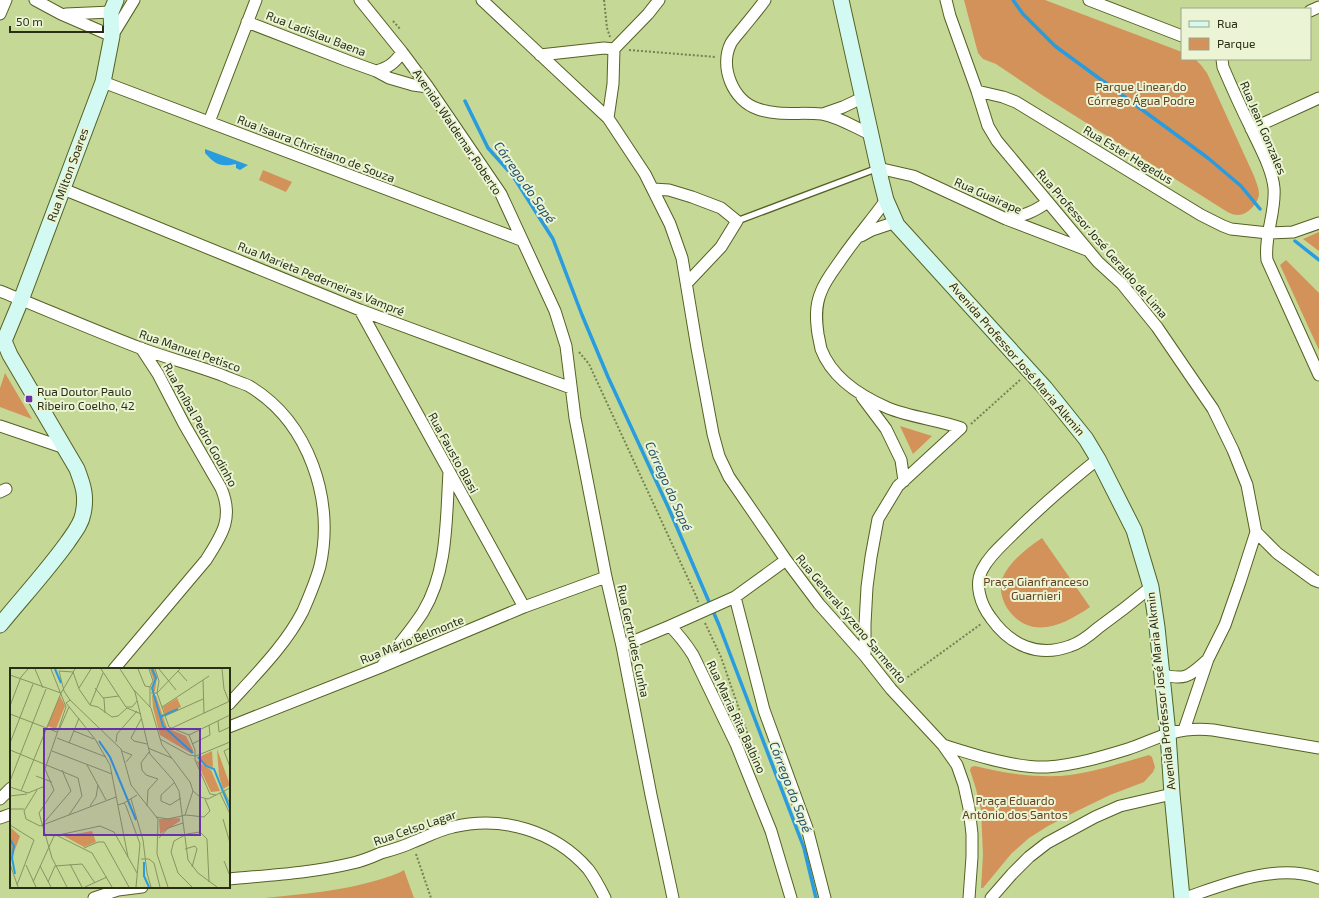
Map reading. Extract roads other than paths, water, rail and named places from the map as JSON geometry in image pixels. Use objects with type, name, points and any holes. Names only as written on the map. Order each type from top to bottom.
[{"type":"street","points":[[0,14],[6,0]]},
{"type":"street","points":[[35,0],[61,14],[112,36],[114,6],[61,14]]},
{"type":"street","name":"Rua Milton Soares","points":[[2,346],[21,300],[102,82],[112,36],[134,0]]},
{"type":"street","points":[[209,122],[256,0]]},
{"type":"street","name":"Avenida Waldemar Roberto","points":[[360,0],[428,87],[501,194],[554,311],[566,346],[571,388]]},
{"type":"street","name":"Rua General Syzeno Sarmento","points":[[482,0],[608,118],[645,174],[670,224],[682,258],[713,434],[719,456],[729,477],[786,560],[819,604],[892,689],[943,745],[957,765],[964,785],[969,808],[972,834],[969,898]]},
{"type":"street","points":[[540,55],[614,48],[648,14],[659,0]]},
{"type":"street","points":[[765,0],[732,42],[728,51],[727,58],[729,78],[735,91],[746,102],[757,109],[777,112],[822,114],[840,119],[870,134]]},
{"type":"street","name":"Avenida Professor José Maria Alkmin","points":[[841,0],[878,168],[886,200],[896,222],[902,231],[937,267],[1030,371],[1086,439],[1098,459],[1134,530],[1151,587],[1157,627],[1168,734],[1172,794],[1184,898]]},
{"type":"street","name":"Rua Professor José Geraldo de Lima","points":[[946,0],[950,16],[988,126],[997,141],[1098,262],[1122,284],[1157,327],[1213,409],[1233,450],[1247,485],[1256,532],[1225,625],[1208,659],[1184,730]]},
{"type":"street","points":[[1089,0],[1181,36]]},
{"type":"street","name":"Rua Ladislau Baena","points":[[247,22],[376,71],[389,78],[428,87]]},
{"type":"street","points":[[608,118],[613,84],[614,48]]},
{"type":"street","name":"Rua Ladislau Baena","points":[[376,71],[389,66],[396,61],[402,52]]},
{"type":"street","name":"Rua Jean Gonzales","points":[[1222,60],[1223,67],[1260,147],[1273,180],[1274,199],[1268,233],[1266,253],[1267,260],[1319,375]]},
{"type":"street","name":"Rua Isaura Christiano de Souza","points":[[102,82],[521,240]]},
{"type":"street","name":"Rua Ester Hegedus","points":[[977,91],[1003,97],[1016,102],[1212,221],[1231,228],[1268,233],[1293,232],[1319,223]]},
{"type":"street","points":[[822,114],[843,107],[862,98]]},
{"type":"street","points":[[1251,129],[1319,98]]},
{"type":"street","name":"Rua Guairape","points":[[878,168],[913,176],[1006,219],[1088,250]]},
{"type":"street","name":"Rua Marieta Pederneiras Vampré","points":[[63,189],[360,310],[571,388]]},
{"type":"street","points":[[653,189],[669,190],[721,208],[737,221],[721,247],[687,283]]},
{"type":"street","points":[[865,656],[867,587],[878,519],[898,486],[961,428],[888,408],[860,393],[848,385],[830,367],[821,348],[816,320],[820,292],[828,276],[886,200]]},
{"type":"street","points":[[1006,219],[1030,213],[1048,202]]},
{"type":"street","points":[[854,241],[872,230],[896,222]]},
{"type":"street","name":"Rua Manuel Petisco","points":[[0,291],[141,348],[206,368],[248,386],[268,399],[287,418],[304,445],[318,481],[321,496],[324,535],[320,567],[311,591],[292,630],[269,659],[230,703]]},
{"type":"street","name":"Rua Fausto Blasi","points":[[360,310],[524,607]]},
{"type":"street","points":[[0,625],[57,557],[79,526],[83,516],[85,503],[84,487],[77,469],[10,355],[2,346]]},
{"type":"street","name":"Rua Aníbal Pedro Godinho","points":[[115,668],[206,560],[219,540],[225,527],[227,514],[221,488],[184,424],[158,374],[141,348]]},
{"type":"street","name":"Rua Gertrudes Cunha","points":[[571,388],[575,418],[606,577],[622,646],[651,796],[673,898]]},
{"type":"street","points":[[860,393],[886,429],[901,460],[904,481]]},
{"type":"street","points":[[0,426],[65,448]]},
{"type":"street","points":[[1098,459],[1033,514],[985,564],[981,571],[979,582],[980,596],[985,609],[998,628],[1017,644],[1030,648],[1058,650],[1072,646],[1089,636],[1151,587]]},
{"type":"street","points":[[381,667],[423,612],[438,579],[443,554],[449,472]]},
{"type":"street","points":[[1256,532],[1277,553],[1319,582]]},
{"type":"street","points":[[622,646],[725,602],[786,560]]},
{"type":"street","name":"Rua Mário Belmonte","points":[[230,727],[381,667],[524,607],[606,577]]},
{"type":"street","points":[[735,596],[764,710],[807,828],[825,898]]},
{"type":"street","name":"Rua Maria Rita Balbino","points":[[670,626],[679,635],[692,655],[736,744],[770,831],[791,898]]},
{"type":"street","name":"Rua Professor José Geraldo de Lima","points":[[1162,675],[1176,678],[1190,675],[1208,659]]},
{"type":"street","points":[[943,745],[977,756],[1027,766],[1046,767],[1094,759],[1168,734],[1184,730],[1198,729],[1213,730],[1319,748]]},
{"type":"street","points":[[0,799],[10,789]]},
{"type":"street","points":[[990,898],[1023,863],[1047,843],[1095,817],[1120,806],[1172,794]]},
{"type":"street","points":[[0,818],[10,814]]},
{"type":"street","name":"Rua Celso Lagar","points":[[230,879],[314,871],[354,863],[413,843],[433,833],[453,827],[469,824],[505,824],[541,834],[578,858],[589,871],[605,898]]},
{"type":"street","points":[[1184,898],[1257,876],[1277,873],[1297,873],[1319,878]]},
{"type":"street","points":[[99,897],[118,890],[134,888]]},
{"type":"lane","points":[[737,221],[878,168]]},
{"type":"water","points":[[205,149],[248,165],[240,170],[236,168],[236,164],[222,165],[215,163],[205,153]]},
{"type":"waterway","points":[[1013,0],[1023,14],[1055,46],[1208,158],[1241,186],[1260,209]]},
{"type":"waterway","name":"Córrego do Sapé","points":[[465,101],[488,148],[513,176],[553,239],[608,377],[669,509],[719,625],[804,848],[816,898]]},
{"type":"waterway","points":[[1295,241],[1319,260]]},
{"type":"place","name":"Rua Doutor Paulo Ribeiro Coelho, 42","points":[[29,399]]},
{"type":"park label","name":"Parque Linear do Córrego Água Podre","points":[[1141,94]]},
{"type":"park label","name":"Praça Gianfranceso Guarnieri","points":[[1036,589]]},
{"type":"park label","name":"Praça Eduardo Antônio dos Santos","points":[[1015,808]]}]
